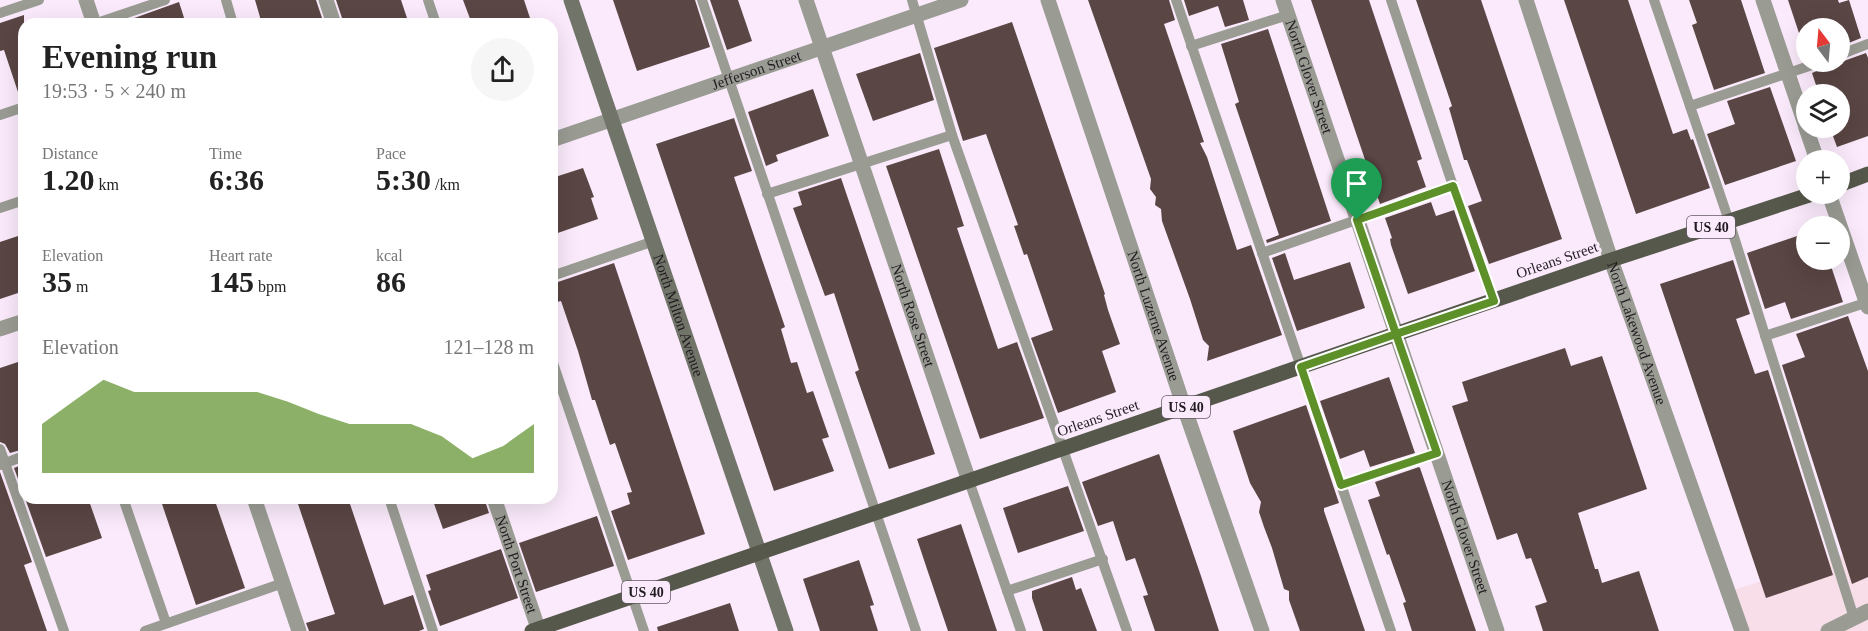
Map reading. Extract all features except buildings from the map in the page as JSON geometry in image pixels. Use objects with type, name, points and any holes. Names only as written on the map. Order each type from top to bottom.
[{"type":"main road","points":[[1850,180],[1868,174]]},
{"type":"main road","name":"Orleans Street","points":[[536,630],[1611,260],[1796,199]]},
{"type":"street","points":[[86,0],[92,18]]},
{"type":"street","points":[[326,0],[332,18]]},
{"type":"street","name":"North Milton Avenue","points":[[571,0],[786,631]]},
{"type":"street","name":"North Rose Street","points":[[806,0],[969,481]]},
{"type":"street","name":"Jefferson Street","points":[[558,138],[961,0]]},
{"type":"street","name":"North Luzerne Avenue","points":[[1048,0],[1184,407],[1262,631]]},
{"type":"street","name":"North Lakewood Avenue","points":[[1526,0],[1611,260],[1742,631]]},
{"type":"street","points":[[1763,0],[1796,98]]},
{"type":"street","name":"North Glover Street","points":[[1285,7],[1497,631]]},
{"type":"street","points":[[1833,204],[1868,304]]},
{"type":"street","points":[[0,329],[18,323]]},
{"type":"street","points":[[256,504],[299,631]]},
{"type":"street","name":"North Port Street","points":[[496,504],[536,630]]},
{"type":"street","points":[[1828,631],[1861,614]]},
{"type":"lane","points":[[0,13],[39,0]]},
{"type":"lane","points":[[112,18],[165,0]]},
{"type":"lane","points":[[226,0],[231,18]]},
{"type":"lane","points":[[428,0],[434,18]]},
{"type":"lane","points":[[702,0],[916,631]]},
{"type":"lane","points":[[912,0],[952,135],[1127,631]]},
{"type":"lane","points":[[1176,0],[1391,631]]},
{"type":"lane","points":[[1391,0],[1494,301]]},
{"type":"lane","points":[[1654,0],[1729,221],[1765,336],[1861,614]]},
{"type":"lane","points":[[1191,46],[1285,7]]},
{"type":"lane","points":[[1850,51],[1868,44]]},
{"type":"lane","points":[[1690,106],[1796,71]]},
{"type":"lane","points":[[0,115],[18,109]]},
{"type":"lane","points":[[767,194],[952,135]]},
{"type":"lane","points":[[1262,253],[1453,186]]},
{"type":"lane","points":[[0,208],[18,202]]},
{"type":"lane","points":[[558,274],[654,242]]},
{"type":"lane","points":[[1765,336],[1868,304]]},
{"type":"lane","points":[[558,378],[644,631]]},
{"type":"lane","points":[[0,449],[2,464],[64,631]]},
{"type":"lane","points":[[1341,485],[1437,453]]},
{"type":"lane","points":[[2,464],[18,458]]},
{"type":"lane","name":"North Rose Street","points":[[969,481],[1021,631]]},
{"type":"lane","points":[[125,504],[166,623]]},
{"type":"lane","points":[[391,504],[433,631]]},
{"type":"lane","points":[[1007,591],[1103,559]]},
{"type":"lane","points":[[145,631],[283,583]]},
{"type":"shaded area","points":[[1868,381],[1868,631],[1737,631],[1724,593],[1859,550]]},
{"type":"route","points":[[1357,220],[1396,334],[1301,367],[1341,485],[1437,453],[1396,334],[1494,301],[1453,186],[1357,220]]}]
